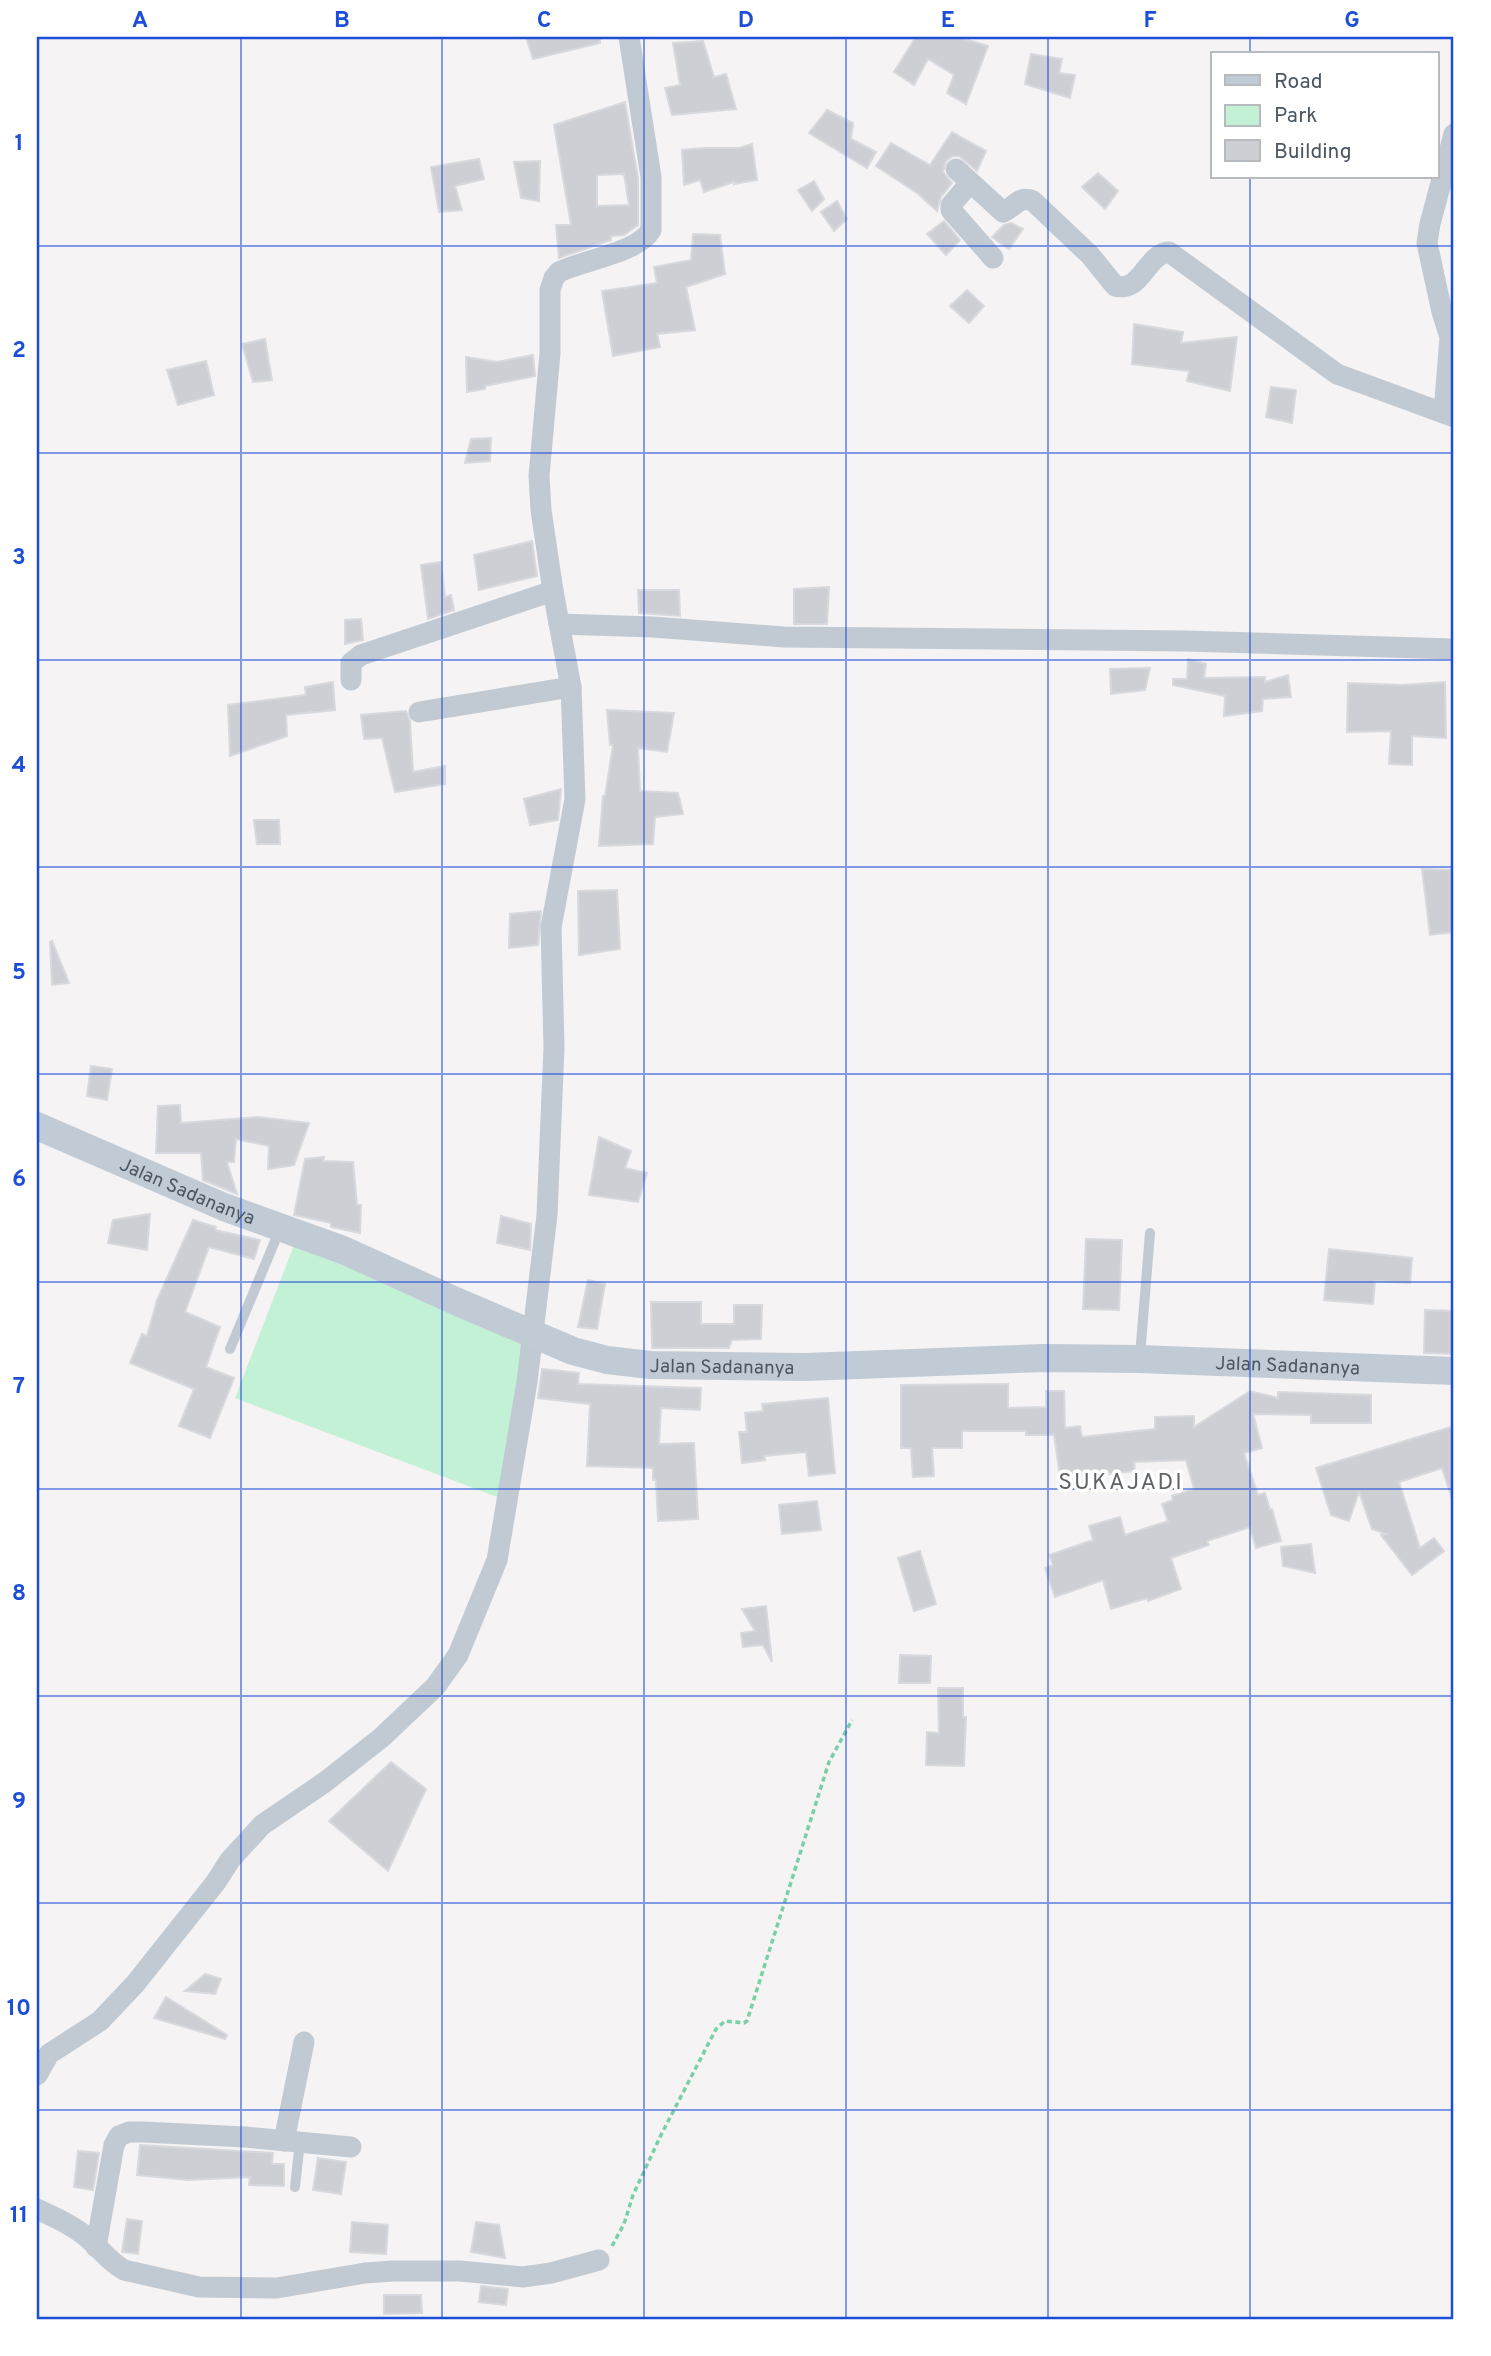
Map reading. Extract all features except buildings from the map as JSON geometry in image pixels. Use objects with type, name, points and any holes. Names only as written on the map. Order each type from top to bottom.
[{"type":"street","points":[[37,2075],[49,2054],[100,2021],[135,1984],[216,1882],[230,1860],[262,1825],[325,1783],[382,1738],[435,1687],[458,1655],[497,1560],[533,1334],[547,1215],[554,1047],[551,927],[575,799],[571,687],[553,591],[541,510],[539,476],[550,353],[551,284],[559,272],[568,267],[635,244],[651,230],[651,177],[629,37]]},
{"type":"street","points":[[993,258],[951,210],[963,176],[1003,212],[1025,198],[1033,201],[1090,255],[1115,286],[1124,287],[1134,283],[1159,255],[1169,252],[1337,374],[1449,414],[1452,336],[1442,312],[1427,243],[1454,134]]},
{"type":"street","points":[[351,680],[351,663],[361,655],[553,591]]},
{"type":"street","points":[[559,624],[653,627],[784,637],[1185,641],[1454,649]]},
{"type":"street","points":[[419,712],[571,687]]},
{"type":"street","name":"Jalan Sadananya","points":[[37,1126],[225,1207],[343,1250],[573,1351],[607,1360],[650,1365],[806,1367],[1045,1358],[1139,1359],[1454,1371]]},
{"type":"street","points":[[292,2141],[304,2042]]},
{"type":"street","points":[[96,2247],[114,2145],[119,2136],[136,2132],[351,2147]]},
{"type":"street","points":[[37,2209],[69,2224],[114,2265],[124,2270],[199,2287],[277,2288],[393,2271],[460,2271],[523,2277],[551,2273],[599,2260]]},
{"type":"lane","points":[[230,1349],[280,1227]]},
{"type":"lane","points":[[1139,1359],[1150,1233]]},
{"type":"lane","points":[[292,2141],[295,2188]]},
{"type":"path","points":[[599,2260],[609,2250],[624,2224],[639,2183],[716,2029],[725,2021],[744,2024],[747,2021],[829,1762],[852,1720]]},
{"type":"green space","points":[[296,1240],[528,1346],[500,1498],[235,1398]]},
{"type":"district","name":"SUKAJADI","points":[[1121,1481]]}]
